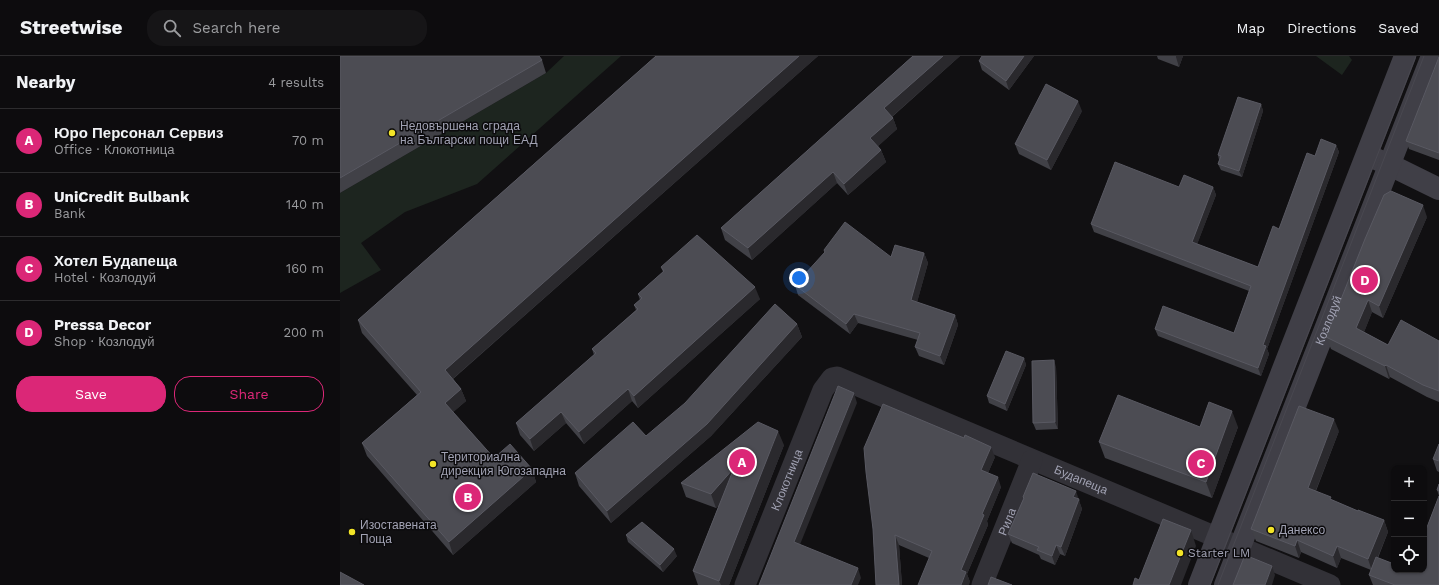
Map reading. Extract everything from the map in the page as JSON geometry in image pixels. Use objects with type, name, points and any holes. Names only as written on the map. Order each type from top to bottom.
[{"type":"main road","points":[[1199,585],[1405,56]]},
{"type":"main road","name":"Козлодуй","points":[[1225,585],[1432,56]]},
{"type":"main road","points":[[1366,155],[1390,165],[1439,190]]},
{"type":"street","name":"Будапеща","points":[[832,378],[837,377],[844,379],[1032,460],[1330,585]]},
{"type":"street","name":"Клокотница","points":[[745,585],[823,390],[832,378]]},
{"type":"street","name":"Рила","points":[[982,585],[1032,460]]},
{"type":"shaded area","points":[[564,56],[621,56],[477,184],[405,212],[361,243],[381,270],[340,293],[340,193],[546,73]]},
{"type":"shaded area","points":[[1316,56],[1349,56],[1352,60],[1342,75]]},
{"type":"building","name":"Недовършена сграда на Български пощи ЕАД","points":[[340,56],[539,56],[542,60],[340,178]]},
{"type":"building","points":[[656,56],[799,56],[445,370],[461,389],[445,403],[494,458],[510,444],[532,469],[449,542],[362,443],[421,392],[358,320]]},
{"type":"building","points":[[913,56],[943,56],[884,108],[893,118],[870,138],[881,150],[844,184],[833,172],[748,248],[721,228]]},
{"type":"building","points":[[982,56],[1024,56],[1006,81],[979,61]]},
{"type":"building","points":[[1439,57],[1439,153],[1406,141]]},
{"type":"building","points":[[1046,84],[1078,101],[1047,160],[1015,144]]},
{"type":"building","points":[[1238,97],[1261,104],[1239,171],[1218,164],[1221,156],[1218,155]]},
{"type":"building","points":[[1321,139],[1336,145],[1263,345],[1266,346],[1258,368],[1155,329],[1163,306],[1234,333],[1251,286],[1091,224],[1115,162],[1179,187],[1184,175],[1213,187],[1192,242],[1258,267],[1273,226],[1279,229],[1307,153],[1315,156]]},
{"type":"building","points":[[1391,191],[1423,205],[1379,306],[1368,300],[1356,328],[1388,345],[1401,320],[1439,341],[1439,391],[1423,385],[1386,365],[1385,366],[1326,337],[1384,195]]},
{"type":"building","points":[[845,222],[891,257],[895,245],[924,253],[911,300],[955,315],[940,356],[915,347],[920,333],[854,314],[846,324],[795,285],[825,252],[824,250]]},
{"type":"building","points":[[697,235],[755,287],[634,396],[628,389],[579,432],[561,412],[530,439],[516,423],[596,353],[592,349],[638,309],[634,305],[642,298],[638,294],[664,271],[661,267]]},
{"type":"building","points":[[775,304],[797,324],[707,424],[607,511],[575,473],[633,422],[646,436],[685,403]]},
{"type":"building","points":[[1006,351],[1024,358],[1005,404],[987,396]]},
{"type":"building","points":[[1054,360],[1055,422],[1033,423],[1032,361]]},
{"type":"building","points":[[838,386],[854,393],[794,542],[858,568],[851,585],[759,585]]},
{"type":"building","points":[[1118,395],[1200,427],[1209,402],[1232,411],[1206,482],[1099,442]]},
{"type":"building","points":[[883,404],[964,438],[965,435],[991,447],[981,470],[998,477],[961,570],[966,572],[961,585],[918,585],[932,551],[895,535],[899,585],[876,585],[873,529],[864,448]]},
{"type":"building","points":[[1299,406],[1334,419],[1308,488],[1331,497],[1330,499],[1358,511],[1384,520],[1368,559],[1337,546],[1333,556],[1297,540],[1295,546],[1251,529]]},
{"type":"building","points":[[758,422],[778,431],[719,581],[693,571],[734,468],[711,494],[681,483]]},
{"type":"building","points":[[1439,444],[1439,461],[1433,459]]},
{"type":"building","points":[[1033,473],[1076,491],[1073,497],[1079,499],[1061,547],[1056,545],[1052,556],[1037,550],[1039,547],[1008,534]]},
{"type":"building","points":[[1439,496],[1439,585],[1395,585],[1369,575],[1376,557],[1391,563],[1391,573],[1427,573],[1427,527]]},
{"type":"building","points":[[1163,519],[1191,530],[1169,585],[1133,585],[1135,578],[1139,580]]},
{"type":"building","points":[[642,522],[674,549],[660,565],[626,535]]},
{"type":"building","points":[[1245,555],[1272,566],[1265,585],[1233,585]]},
{"type":"building","points":[[340,572],[364,585],[340,585]]},
{"type":"building","points":[[991,577],[1012,585],[988,585]]},
{"type":"tram line","points":[[1210,585],[1416,56]]},
{"type":"tram line","points":[[1218,585],[1424,56]]},
{"type":"place","name":"Недовършена сграда на Български пощи ЕАД","points":[[392,133]]},
{"type":"place","name":"Pressa Decor","points":[[1365,280]]},
{"type":"place","name":"Юро Персонал Сервиз","points":[[742,462]]},
{"type":"place","name":"Хотел Будапеща","points":[[1201,463]]},
{"type":"place","name":"Териториална дирекция Югозападна","points":[[433,464]]},
{"type":"place","name":"UniCredit Bulbank","points":[[468,497]]},
{"type":"place","name":"Данексо","points":[[1271,530]]},
{"type":"place","name":"Изоставената Поща","points":[[352,532]]},
{"type":"place","name":"Starter LM","points":[[1180,553]]}]
